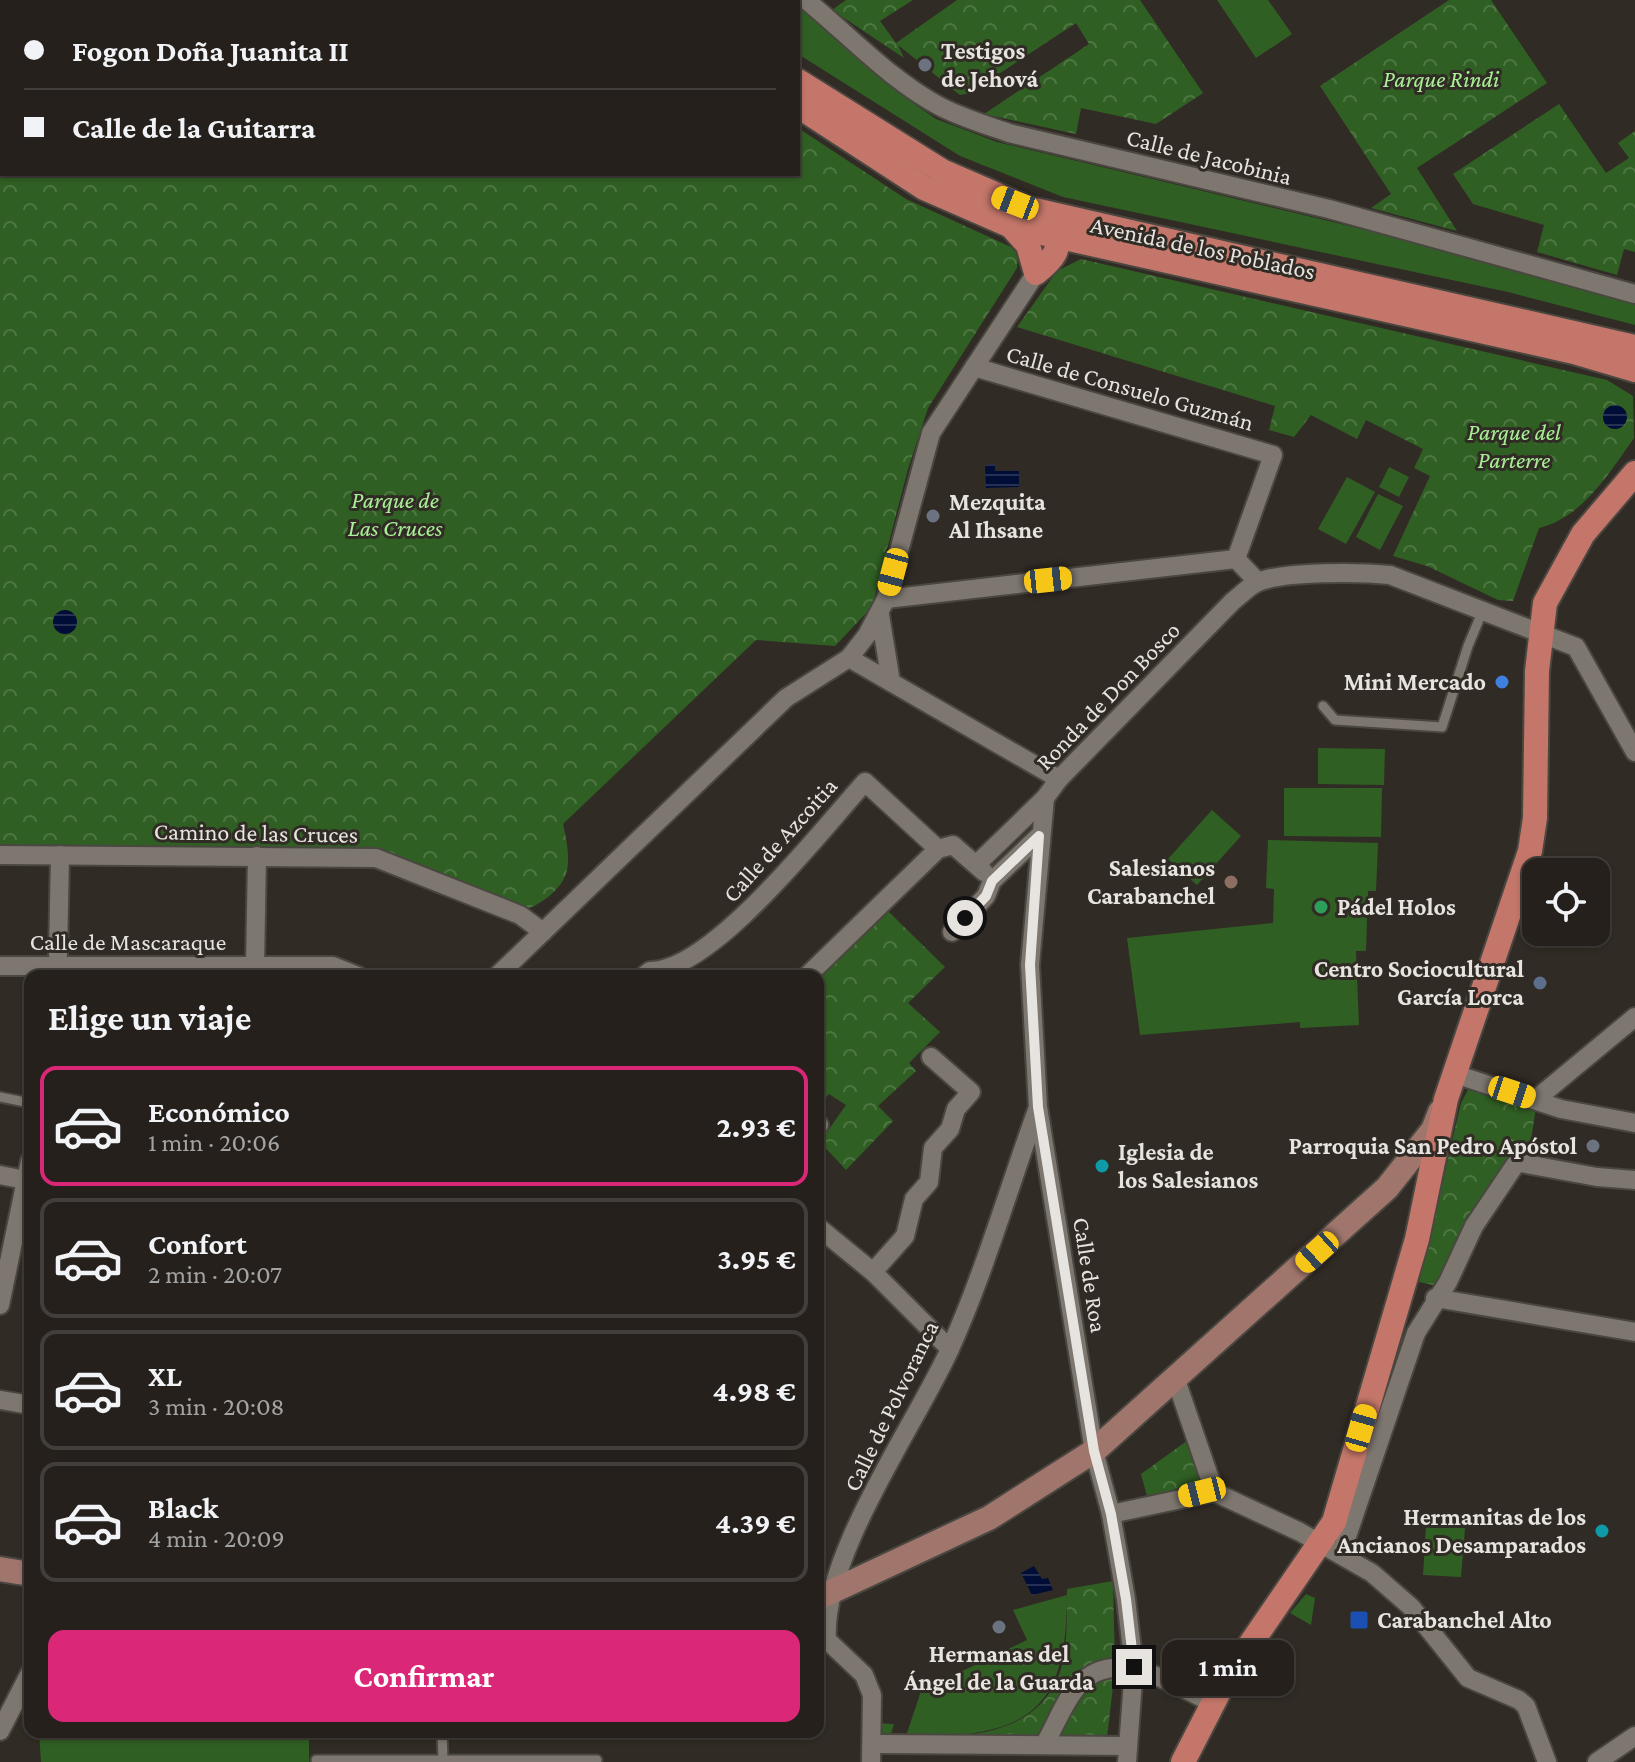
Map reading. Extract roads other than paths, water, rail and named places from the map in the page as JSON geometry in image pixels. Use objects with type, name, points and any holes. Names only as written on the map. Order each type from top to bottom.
[{"type":"main road","name":"Avenida de los Poblados","points":[[800,82],[942,171],[1030,209],[1635,347]]},
{"type":"main road","name":"Avenida de los Poblados","points":[[800,107],[924,188],[1011,226],[1059,240],[1624,366],[1635,380]]},
{"type":"main road","points":[[1011,226],[1028,245],[1036,273],[1051,262],[1059,240],[1052,225],[1030,209]]},
{"type":"main road","points":[[826,1595],[989,1518],[1094,1451],[1395,1181],[1433,1130],[1530,851],[1535,818],[1540,630],[1545,603],[1562,567],[1583,534],[1633,472]]},
{"type":"main road","points":[[1183,1762],[1213,1703],[1330,1549],[1334,1522],[1425,1204],[1446,1099]]},
{"type":"main road","points":[[0,1569],[24,1573]]},
{"type":"street","name":"Calle de Jacobinia","points":[[806,0],[896,75],[938,105],[969,120],[1009,133],[1329,209],[1635,294]]},
{"type":"street","name":"Calle de Consuelo Guzmán","points":[[883,607],[931,433],[1036,273]]},
{"type":"street","name":"Calle de Consuelo Guzmán","points":[[974,367],[1273,455],[1236,559]]},
{"type":"street","points":[[503,970],[786,698],[849,658],[883,607],[1236,559],[1258,582],[1362,572],[1390,575],[1540,630],[1576,647],[1635,752]]},
{"type":"street","name":"Ronda de Don Bosco","points":[[1038,1107],[1030,965],[1039,836],[1045,798],[1059,779],[1233,601],[1258,582]]},
{"type":"street","points":[[883,607],[891,682]]},
{"type":"street","points":[[849,658],[1059,779]]},
{"type":"street","name":"Calle de Azcoitia","points":[[666,970],[734,926],[865,782],[938,849],[953,845],[992,881]]},
{"type":"street","points":[[977,864],[1045,798]]},
{"type":"street","points":[[952,932],[986,896],[992,881],[1039,836]]},
{"type":"street","points":[[813,970],[938,849]]},
{"type":"street","name":"Camino de las Cruces","points":[[0,855],[376,858],[520,915],[543,932]]},
{"type":"street","name":"Calle de Mascaraque","points":[[60,855],[64,965]]},
{"type":"street","name":"Calle de Mascaraque","points":[[255,966],[257,856]]},
{"type":"street","name":"Calle de Mascaraque","points":[[0,966],[333,966],[343,970]]},
{"type":"street","points":[[1535,1100],[1635,1017]]},
{"type":"street","points":[[873,1272],[905,1236],[914,1199],[929,1182],[933,1148],[950,1129],[956,1109],[971,1092],[931,1057]]},
{"type":"street","points":[[1455,1074],[1561,1109],[1635,1123]]},
{"type":"street","name":"Calle de Polvoranca","points":[[871,1762],[872,1695],[864,1675],[827,1640],[826,1595],[843,1555],[950,1349],[1038,1107]]},
{"type":"street","name":"Calle de Roa","points":[[1038,1107],[1094,1451],[1111,1514],[1134,1667],[1128,1754]]},
{"type":"street","points":[[1330,1549],[1416,1333],[1435,1298],[1448,1282],[1474,1226],[1515,1165],[1521,1163],[1597,1177],[1635,1180]]},
{"type":"street","points":[[0,1175],[24,1174]]},
{"type":"street","points":[[0,1305],[24,1197]]},
{"type":"street","points":[[824,1232],[873,1272],[950,1349]]},
{"type":"street","points":[[1435,1298],[1635,1332]]},
{"type":"street","points":[[1176,1380],[1212,1485]]},
{"type":"street","points":[[0,1400],[24,1404]]},
{"type":"street","points":[[1111,1514],[1214,1492],[1330,1549],[1372,1573],[1411,1607],[1468,1678],[1526,1706],[1547,1762]]},
{"type":"street","points":[[1044,1745],[1077,1687],[1096,1671],[1134,1667],[1213,1703]]},
{"type":"street","points":[[0,1731],[24,1685]]},
{"type":"street","points":[[1597,1762],[1618,1756],[1635,1736]]},
{"type":"street","points":[[881,1744],[1044,1745],[1128,1754]]},
{"type":"lane","points":[[1323,706],[1335,720],[1442,727],[1483,610]]},
{"type":"lane","points":[[0,1097],[24,1102]]},
{"type":"lane","points":[[442,1738],[443,1760]]},
{"type":"lane","points":[[316,1760],[597,1760]]},
{"type":"water","points":[[1615,405],[1626,412],[1627,417],[1620,428],[1615,429],[1604,422],[1603,417],[1610,406]]},
{"type":"water","points":[[995,464],[995,471],[1019,471],[1019,487],[986,488],[985,465]]},
{"type":"water","points":[[65,610],[73,614],[77,622],[73,630],[65,634],[57,630],[53,622],[57,614]]},
{"type":"water","points":[[1034,1566],[1042,1579],[1048,1578],[1053,1590],[1032,1595],[1021,1573]]},
{"type":"place","name":"Testigos de Jehová","points":[[925,65]]},
{"type":"place","name":"Mezquita Al Ihsane","points":[[933,516]]},
{"type":"place","name":"Mini Mercado","points":[[1502,682]]},
{"type":"place","name":"Salesianos Carabanchel","points":[[1231,882]]},
{"type":"place","name":"Pádel Holos","points":[[1321,907]]},
{"type":"place","name":"Centro Sociocultural García Lorca","points":[[1540,983]]},
{"type":"place","name":"Parroquia San Pedro Apóstol","points":[[1593,1146]]},
{"type":"place","name":"Iglesia de los Salesianos","points":[[1102,1166]]},
{"type":"place","name":"Hermanitas de los Ancianos Desamparados","points":[[1602,1531]]},
{"type":"place","name":"Carabanchel Alto","points":[[1359,1620]]},
{"type":"place","name":"Hermanas del Ángel de la Guarda","points":[[999,1627]]},
{"type":"park label","name":"Parque Rindi","points":[[1441,79]]},
{"type":"park label","name":"Parque del Parterre","points":[[1514,446]]},
{"type":"park label","name":"Parque de Las Cruces","points":[[395,514]]}]
